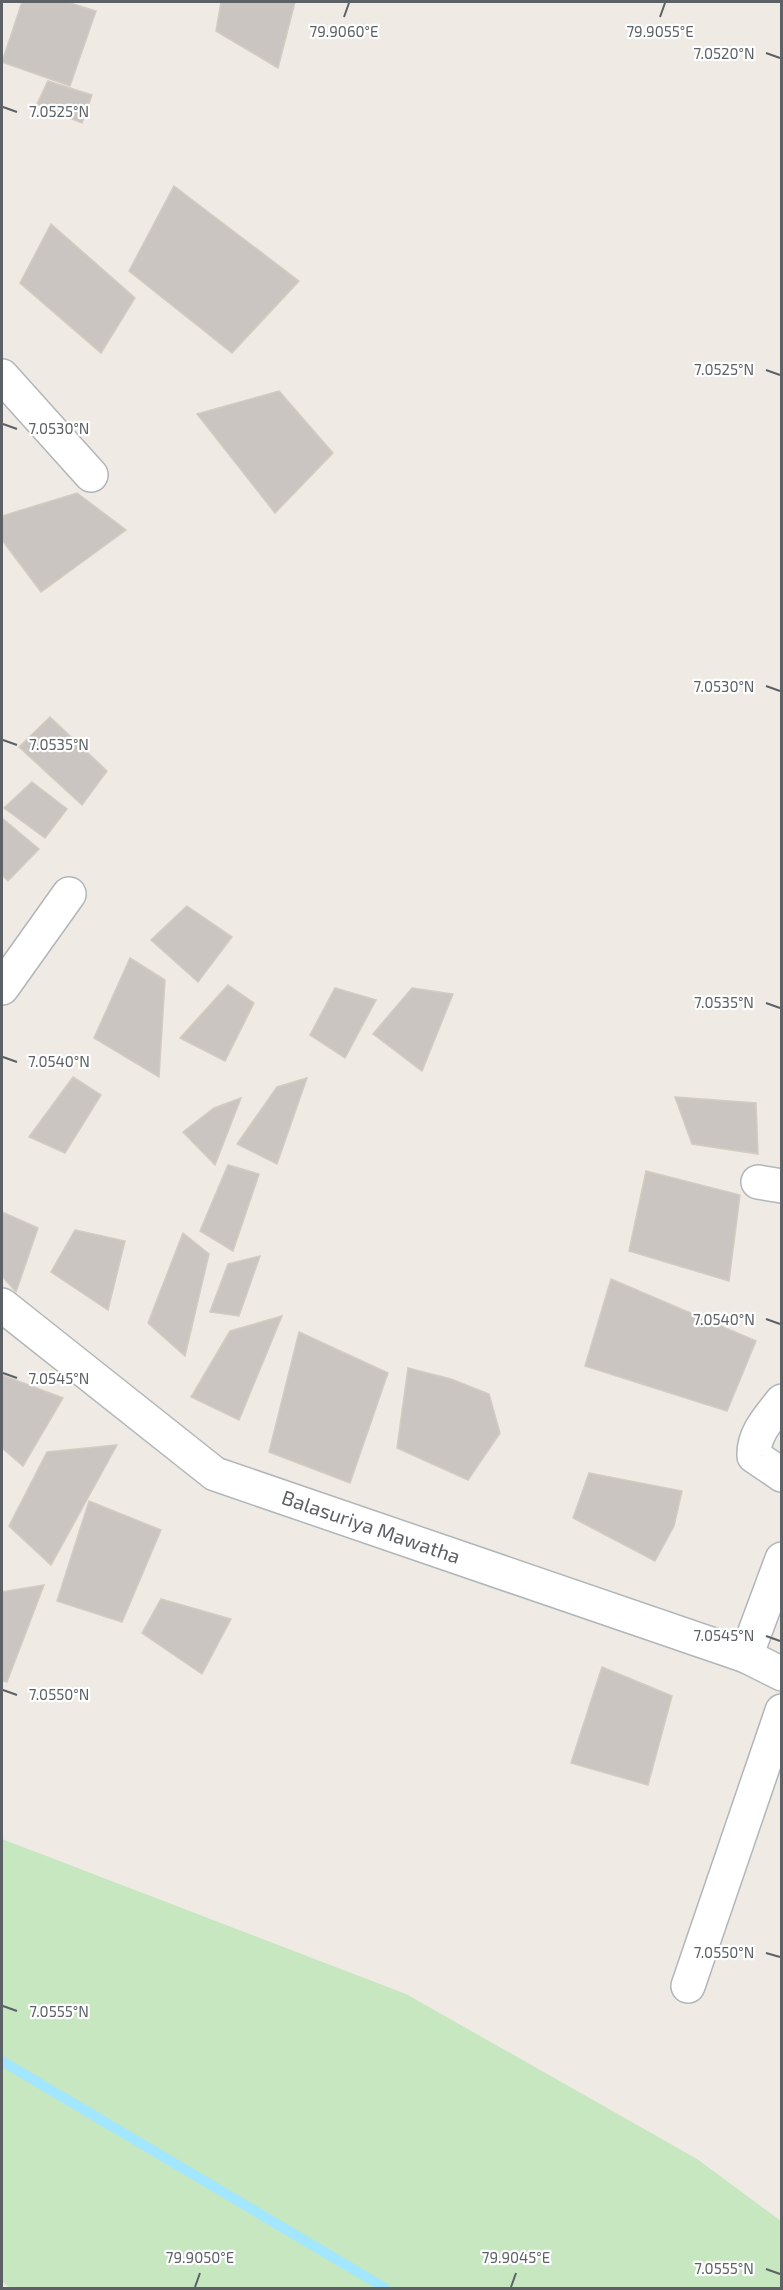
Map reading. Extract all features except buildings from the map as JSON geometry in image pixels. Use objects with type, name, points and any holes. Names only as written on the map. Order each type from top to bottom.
[{"type":"street","points":[[2,376],[91,476]]},
{"type":"street","points":[[2,988],[69,894]]},
{"type":"street","name":"Balasuriya Mawatha","points":[[2,1305],[215,1474],[746,1656],[782,1674]]},
{"type":"street","points":[[782,1401],[755,1438],[754,1456],[782,1475]]},
{"type":"street","points":[[746,1656],[782,1559]]},
{"type":"street","points":[[688,1986],[782,1711]]},
{"type":"green space","points":[[2,1839],[406,1994],[697,2159],[781,2221],[781,2288],[10,2288],[2,2281]]},
{"type":"waterway","points":[[2,2061],[385,2288]]}]
